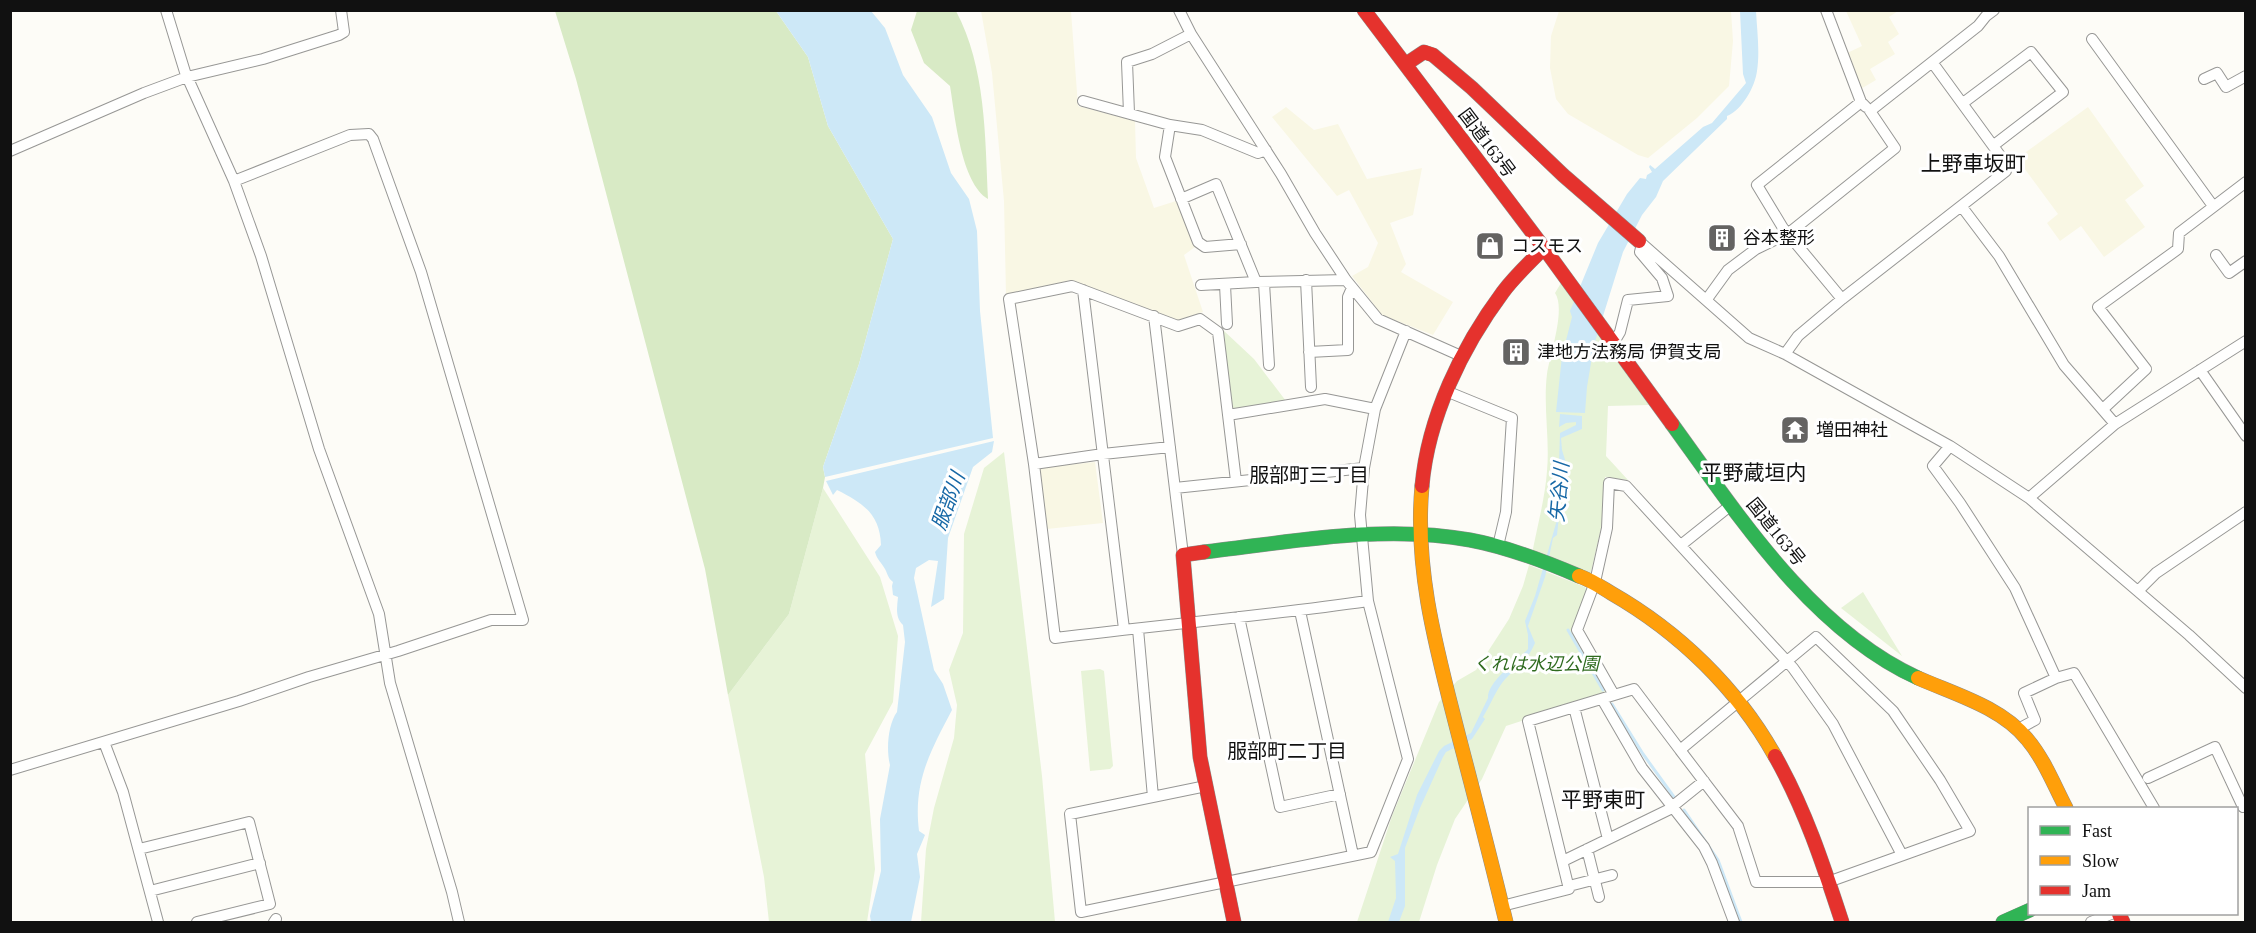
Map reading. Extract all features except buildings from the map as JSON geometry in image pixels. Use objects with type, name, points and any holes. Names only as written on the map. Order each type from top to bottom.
[{"type":"main road","name":"国道163号","points":[[1364,10],[1544,248],[1755,539],[1790,578],[1874,653],[1907,674],[1988,709],[2020,731],[2032,747],[2065,807]]},
{"type":"main road","points":[[1406,64],[1424,52],[1433,55],[1472,88],[1563,175],[1641,243]]},
{"type":"main road","points":[[1506,922],[1428,607],[1419,535],[1426,463],[1434,425],[1461,356],[1505,289],[1544,248]]},
{"type":"main road","points":[[1234,922],[1200,757],[1183,555],[1361,535],[1419,535],[1461,539],[1498,546],[1539,559],[1591,580],[1650,615],[1696,654],[1739,700],[1760,730],[1791,784],[1842,922]]},
{"type":"main road","points":[[2012,921],[2028,911]]},
{"type":"street","points":[[166,10],[187,77],[234,181],[261,256],[319,449],[379,614],[390,683],[459,922]]},
{"type":"street","points":[[10,151],[144,93],[187,77],[263,59],[339,35],[344,32],[345,28],[341,10]]},
{"type":"street","points":[[1179,10],[1191,34],[1349,284],[1378,319],[1461,356]]},
{"type":"street","points":[[1707,299],[1728,270],[1756,249],[1789,232],[1895,148],[1862,102],[1826,10]]},
{"type":"street","points":[[1975,10],[1982,22]]},
{"type":"street","points":[[1870,111],[1994,10]]},
{"type":"street","points":[[1129,113],[1127,62],[1152,54],[1191,34]]},
{"type":"street","points":[[2092,39],[2213,206]]},
{"type":"street","points":[[1963,103],[2031,52],[2063,92],[1995,145]]},
{"type":"street","points":[[1785,354],[1798,336],[1842,299],[2006,171],[2007,165],[1995,145],[1932,62]]},
{"type":"street","points":[[2204,79],[2217,74],[2226,87],[2246,76]]},
{"type":"street","points":[[1083,101],[1170,125],[1202,130],[1258,153],[1266,150]]},
{"type":"street","points":[[1842,299],[1789,232],[1783,228],[1757,185],[1862,102]]},
{"type":"street","points":[[1170,125],[1165,157],[1198,242],[1205,247],[1241,244]]},
{"type":"street","points":[[10,770],[239,701],[491,620],[523,620],[421,272],[373,139],[369,134],[350,135],[234,181]]},
{"type":"street","points":[[2103,409],[2146,369],[2098,307],[2178,249],[2179,233],[2246,182]]},
{"type":"street","points":[[1181,199],[1216,184],[1260,283],[1269,365]]},
{"type":"street","points":[[1962,207],[1999,256],[2064,365],[2115,424]]},
{"type":"street","points":[[1641,243],[1749,338],[1785,354],[1950,446],[2029,498],[2138,591],[2246,688]]},
{"type":"street","points":[[1612,342],[1620,332],[1628,300],[1668,296],[1662,278],[1640,252],[1641,243]]},
{"type":"street","points":[[2216,255],[2229,273],[2246,261]]},
{"type":"street","points":[[1202,285],[1306,280],[1349,284]]},
{"type":"street","points":[[1306,280],[1311,387]]},
{"type":"street","points":[[1309,352],[1348,350],[1349,284]]},
{"type":"street","points":[[1225,285],[1227,324]]},
{"type":"street","points":[[1236,481],[1218,332],[1200,319],[1178,326],[1072,286],[1009,299],[1034,464],[1055,638],[1368,601]]},
{"type":"street","points":[[1083,290],[1124,629]]},
{"type":"street","points":[[1154,316],[1183,555]]},
{"type":"street","points":[[1206,786],[1070,814],[1081,912],[1371,852],[1408,759],[1368,601],[1360,515],[1364,468],[1376,409],[1406,331]]},
{"type":"street","points":[[2029,498],[2115,424],[2246,341]]},
{"type":"street","points":[[2200,370],[2244,429]]},
{"type":"street","points":[[1446,391],[1512,418],[1506,512],[1498,546]]},
{"type":"street","points":[[1228,415],[1325,399],[1376,409]]},
{"type":"street","points":[[1950,446],[1933,466],[2015,588],[2056,678]]},
{"type":"street","points":[[1034,464],[1170,447]]},
{"type":"street","points":[[1175,488],[1364,468]]},
{"type":"street","points":[[1614,695],[1577,630],[1607,528],[1609,483],[1626,486],[1787,661],[1833,724],[1902,855]]},
{"type":"street","points":[[1681,545],[1731,505]]},
{"type":"street","points":[[2138,591],[2157,573],[2246,512]]},
{"type":"street","points":[[1300,610],[1353,855]]},
{"type":"street","points":[[1239,617],[1280,807],[1340,794]]},
{"type":"street","points":[[1138,629],[1153,797]]},
{"type":"street","points":[[1569,886],[1528,721],[1634,689],[1680,750],[1738,826],[1756,882],[1828,882],[1970,831],[1940,780],[1893,711],[1816,637],[1680,750]]},
{"type":"street","points":[[2020,731],[2035,720],[2024,693],[2056,678],[2074,673],[2153,807]]},
{"type":"street","points":[[1602,699],[1642,768],[1704,847],[1734,922]]},
{"type":"street","points":[[1574,707],[1608,839]]},
{"type":"street","points":[[104,742],[123,792],[158,922]]},
{"type":"street","points":[[2148,778],[2215,747],[2242,808]]},
{"type":"street","points":[[1563,861],[1673,807],[1704,781]]},
{"type":"street","points":[[139,849],[249,822],[270,904],[197,922]]},
{"type":"street","points":[[1587,849],[1599,897]]},
{"type":"street","points":[[150,891],[260,863]]},
{"type":"street","points":[[1502,906],[1569,889],[1569,886],[1612,875]]},
{"type":"street","points":[[2091,922],[2108,915]]},
{"type":"shaded area","points":[[981,11],[1071,11],[1078,106],[1135,121],[1136,158],[1154,208],[1176,201],[1195,247],[1184,255],[1203,312],[1178,320],[1071,280],[1006,295],[1004,201],[992,73]]},
{"type":"shaded area","points":[[1559,11],[1731,11],[1733,41],[1729,86],[1697,118],[1648,158],[1638,155],[1568,114],[1556,99],[1550,68],[1551,36]]},
{"type":"shaded area","points":[[1846,11],[1898,11],[1889,17],[1899,34],[1888,42],[1895,54],[1870,69],[1876,80],[1859,90],[1845,54],[1862,46]]},
{"type":"shaded area","points":[[1286,107],[1314,130],[1338,124],[1367,179],[1422,168],[1413,215],[1390,223],[1406,264],[1401,272],[1453,302],[1433,335],[1382,315],[1352,276],[1368,267],[1378,243],[1349,190],[1337,196],[1272,117]]},
{"type":"shaded area","points":[[2088,107],[2144,186],[2125,200],[2145,227],[2104,257],[2081,226],[2060,241],[2047,223],[2058,214],[2019,161],[2027,155],[2026,152]]},
{"type":"shaded area","points":[[1095,462],[1103,523],[1047,529],[1038,468]]},
{"type":"green space","points":[[555,11],[776,11],[808,57],[828,126],[893,239],[859,364],[823,467],[825,477],[823,488],[789,614],[728,695],[705,569],[576,79]]},
{"type":"green space","points":[[917,11],[956,11],[966,33],[979,79],[988,199],[971,179],[965,164],[950,86],[924,63],[911,30]]},
{"type":"green space","points":[[1561,283],[1649,405],[1608,406],[1606,456],[1628,480],[1605,477],[1602,524],[1590,576],[1532,554],[1546,481],[1548,447],[1546,386],[1559,310],[1555,293]]},
{"type":"green space","points":[[1223,330],[1254,359],[1286,401],[1236,410],[1231,407]]},
{"type":"green space","points":[[1004,452],[1042,776],[1055,922],[921,922],[926,849],[934,808],[954,738],[957,705],[949,670],[963,633],[964,534],[984,468]]},
{"type":"green space","points":[[823,488],[880,577],[898,636],[893,702],[865,754],[875,869],[867,922],[769,922],[764,877],[728,695],[789,614]]},
{"type":"green space","name":"くれは水辺公園","points":[[1529,565],[1585,587],[1587,591],[1571,631],[1606,691],[1604,694],[1506,726],[1482,779],[1455,819],[1437,865],[1419,922],[1357,922],[1392,816],[1439,702],[1457,681],[1476,670],[1509,619]]},
{"type":"green space","points":[[1863,592],[1902,656],[1841,608]]},
{"type":"green space","points":[[1100,669],[1104,671],[1113,766],[1110,769],[1090,771],[1081,671]]},
{"type":"water","points":[[776,11],[871,11],[885,28],[903,75],[932,117],[951,173],[969,199],[977,231],[980,311],[993,438],[825,477],[823,467],[859,364],[893,239],[828,126],[808,57]]},
{"type":"water","points":[[1740,11],[1756,11],[1758,64],[1751,91],[1738,109],[1727,116],[1727,119],[1663,181],[1656,197],[1642,215],[1623,252],[1594,345],[1585,413],[1556,412],[1562,356],[1572,317],[1570,311],[1598,243],[1627,194],[1640,178],[1646,179],[1647,175],[1652,172],[1650,165],[1655,169],[1703,127],[1712,123],[1746,83],[1743,74]]},
{"type":"water","name":"矢谷川","points":[[1560,414],[1582,416],[1582,429],[1561,438],[1567,466],[1557,535],[1553,538],[1545,577],[1528,626],[1535,643],[1524,661],[1499,687],[1483,717],[1485,719],[1472,739],[1446,752],[1443,757],[1405,848],[1405,906],[1399,922],[1388,922],[1396,898],[1395,861],[1390,857],[1398,854],[1417,795],[1439,751],[1444,746],[1471,733],[1492,685],[1528,649],[1525,621],[1535,596],[1557,520],[1554,517],[1562,471],[1559,464],[1560,433],[1576,425],[1576,422],[1566,423],[1559,427]]},
{"type":"water","name":"服部川","points":[[994,441],[992,452],[973,467],[948,538],[944,599],[931,607],[938,561],[929,560],[916,568],[914,578],[934,670],[943,684],[952,710],[930,754],[921,782],[919,831],[925,835],[917,854],[920,877],[911,922],[871,922],[870,916],[881,871],[880,819],[890,765],[889,737],[897,712],[905,642],[903,625],[898,616],[898,597],[893,595],[893,582],[875,552],[881,545],[877,525],[868,511],[855,500],[837,490],[833,495],[826,481]]},
{"type":"waterway","points":[[1568,630],[1603,690]]},
{"type":"waterway","points":[[1612,704],[1643,754],[1674,797]]},
{"type":"waterway","points":[[1684,810],[1718,860],[1741,922]]},
{"type":"traffic: fast","points":[[1672,424],[1751,532],[1811,601],[1844,631],[1880,657],[1918,678]]},
{"type":"traffic: fast","points":[[1204,552],[1337,536],[1371,534],[1437,536],[1498,546],[1579,576]]},
{"type":"traffic: fast","points":[[2003,922],[2028,911]]},
{"type":"traffic: slow","points":[[1422,486],[1421,550],[1430,613],[1443,675],[1506,922]]},
{"type":"traffic: slow","points":[[1579,576],[1636,608],[1683,644],[1743,707],[1775,756]]},
{"type":"traffic: slow","points":[[1918,678],[1976,702],[2004,718],[2016,728],[2039,755],[2066,807]]},
{"type":"traffic: jam","points":[[1364,10],[1544,248],[1672,424]]},
{"type":"traffic: jam","points":[[1406,64],[1424,52],[1433,55],[1472,88],[1563,175],[1639,241]]},
{"type":"traffic: jam","points":[[1422,486],[1431,434],[1439,409],[1461,359],[1503,292],[1544,248]]},
{"type":"traffic: jam","points":[[1204,552],[1183,555],[1200,757],[1234,922]]},
{"type":"traffic: jam","points":[[1775,756],[1804,817],[1842,922]]},
{"type":"traffic: jam","points":[[2120,915],[2123,922]]},
{"type":"place","name":"谷本整形","points":[[1722,238]]},
{"type":"place","name":"コスモス","points":[[1490,246]]},
{"type":"place","name":"津地方法務局 伊賀支局","points":[[1516,352]]},
{"type":"place","name":"増田神社","points":[[1795,430]]},
{"type":"district","name":"上野車坂町","points":[[1973,164]]},
{"type":"district","name":"平野蔵垣内","points":[[1754,473]]},
{"type":"district","name":"服部町三丁目","points":[[1309,475]]},
{"type":"district","name":"服部町二丁目","points":[[1287,751]]},
{"type":"district","name":"平野東町","points":[[1603,800]]}]
